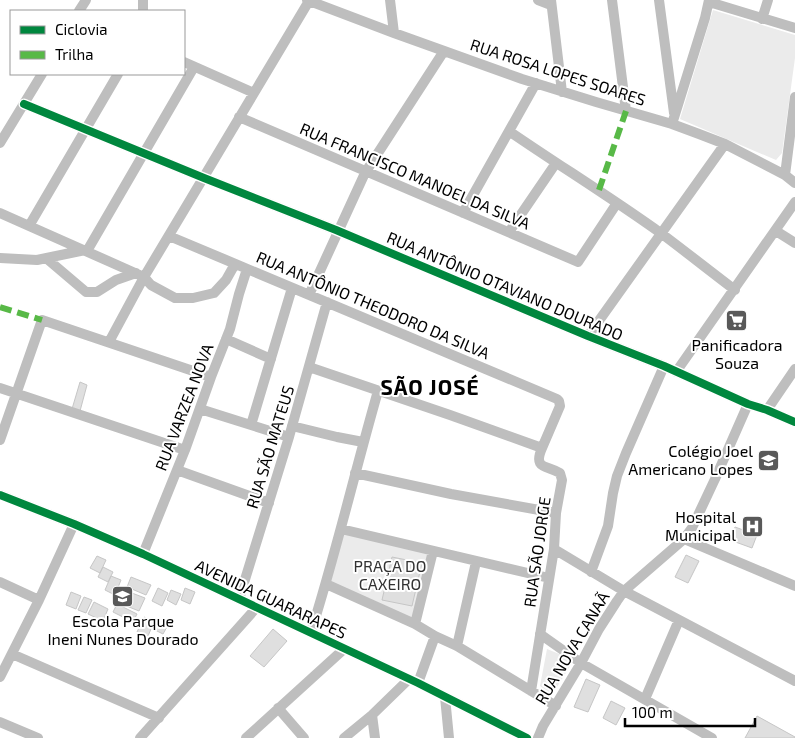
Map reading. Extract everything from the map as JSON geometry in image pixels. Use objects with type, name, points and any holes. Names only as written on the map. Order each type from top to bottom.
[{"type":"street","points":[[109,342],[140,275],[169,236],[308,0]]},
{"type":"street","name":"RUA ROSA LOPES SOARES","points":[[308,0],[394,33],[562,92],[626,111],[674,120],[785,175],[795,183]]},
{"type":"street","points":[[390,0],[394,33]]},
{"type":"street","points":[[538,0],[551,2],[562,92]]},
{"type":"street","points":[[612,0],[626,111]]},
{"type":"street","points":[[659,0],[674,120]]},
{"type":"street","points":[[762,19],[768,0]]},
{"type":"street","points":[[674,120],[712,1],[762,19],[795,28]]},
{"type":"street","points":[[309,295],[366,172],[444,51]]},
{"type":"street","points":[[185,62],[254,93]]},
{"type":"street","points":[[0,258],[37,260],[86,250],[194,67]]},
{"type":"street","points":[[0,143],[41,75]]},
{"type":"street","points":[[29,226],[117,75]]},
{"type":"street","points":[[463,213],[536,83]]},
{"type":"street","points":[[785,175],[795,97]]},
{"type":"street","name":"RUA ANTÔNIO OTAVIANO DOURADO","points":[[24,104],[338,231],[664,366],[748,404],[795,422]]},
{"type":"street","name":"RUA FRANCISCO MANOEL DA SILVA","points":[[239,117],[578,262],[617,203]]},
{"type":"street","points":[[509,131],[661,233],[735,290]]},
{"type":"street","points":[[588,336],[725,144]]},
{"type":"street","points":[[509,232],[556,163]]},
{"type":"street","points":[[676,372],[795,202]]},
{"type":"street","points":[[0,213],[140,275],[151,285],[175,298],[193,298],[214,293],[226,280],[234,264]]},
{"type":"street","points":[[776,231],[795,243]]},
{"type":"street","name":"RUA ANTÔNIO THEODORO DA SILVA","points":[[169,236],[557,399],[560,406],[542,448]]},
{"type":"street","points":[[46,258],[86,292],[97,292],[116,280],[140,275]]},
{"type":"street","name":"RUA VARZEA NOVA","points":[[143,554],[185,450],[230,329],[247,269]]},
{"type":"street","points":[[251,425],[292,288]]},
{"type":"street","name":"RUA SÃO MATEUS","points":[[239,599],[289,437],[327,302]]},
{"type":"street","points":[[0,440],[42,320],[211,377]]},
{"type":"street","points":[[226,339],[271,359]]},
{"type":"street","points":[[591,572],[608,526],[617,476],[664,366]]},
{"type":"street","points":[[309,367],[542,448]]},
{"type":"street","points":[[767,410],[795,369]]},
{"type":"street","points":[[0,388],[185,450]]},
{"type":"street","points":[[311,632],[326,584],[378,391]]},
{"type":"street","name":"RUA NOVA CANAÃ","points":[[538,738],[599,629],[617,601],[624,592],[684,539],[692,528],[748,404]]},
{"type":"street","points":[[200,409],[289,437]]},
{"type":"street","points":[[292,426],[363,442]]},
{"type":"street","name":"RUA SÃO JORGE","points":[[531,691],[554,549],[556,513],[562,480],[558,472],[542,466],[539,462],[542,448]]},
{"type":"street","points":[[177,470],[269,503]]},
{"type":"street","points":[[355,473],[451,494],[556,513]]},
{"type":"street","name":"AVENIDA GUARARAPES","points":[[0,495],[143,554],[311,632],[527,738]]},
{"type":"street","points":[[0,677],[39,600],[74,524]]},
{"type":"street","points":[[341,529],[548,578]]},
{"type":"street","points":[[684,539],[795,586]]},
{"type":"street","points":[[554,549],[624,592],[795,681]]},
{"type":"street","points":[[416,624],[433,551]]},
{"type":"street","points":[[457,646],[476,562]]},
{"type":"street","points":[[0,582],[39,600]]},
{"type":"street","points":[[326,584],[416,624],[435,636],[457,646],[556,706]]},
{"type":"street","points":[[140,738],[257,607]]},
{"type":"street","points":[[645,699],[679,620]]},
{"type":"street","points":[[540,634],[581,663],[712,738]]},
{"type":"street","points":[[344,738],[413,681],[435,636]]},
{"type":"street","points":[[246,738],[344,648]]},
{"type":"street","points":[[12,654],[159,718]]},
{"type":"street","points":[[446,697],[449,738]]},
{"type":"street","points":[[278,708],[304,738]]},
{"type":"street","points":[[372,715],[376,738]]},
{"type":"street","points":[[0,722],[38,738]]},
{"type":"green space","points":[[713,10],[795,35],[795,58],[782,153],[776,160],[680,119]]},
{"type":"green space","name":"PRAÇA DO CAXEIRO","points":[[342,531],[431,553],[414,621],[328,583]]},
{"type":"green space","points":[[547,649],[574,660],[552,695],[540,686]]},
{"type":"building","points":[[80,382],[87,385],[80,411],[72,409]]},
{"type":"building","points":[[735,527],[757,535],[752,548],[730,540]]},
{"type":"building","points":[[686,555],[699,561],[688,583],[675,577]]},
{"type":"building","points":[[97,556],[106,560],[100,573],[90,568]]},
{"type":"building","points":[[392,557],[422,563],[412,606],[382,600]]},
{"type":"building","points":[[103,567],[113,572],[108,582],[98,577]]},
{"type":"building","points":[[111,576],[121,580],[115,595],[105,590]]},
{"type":"building","points":[[131,577],[151,585],[146,595],[127,587]]},
{"type":"building","points":[[158,588],[168,593],[162,606],[152,601]]},
{"type":"building","points":[[185,588],[195,592],[190,604],[181,600]]},
{"type":"building","points":[[124,590],[145,598],[139,611],[119,603]]},
{"type":"building","points":[[171,590],[181,594],[176,605],[167,600]]},
{"type":"building","points":[[71,592],[81,596],[76,609],[66,605]]},
{"type":"building","points":[[84,597],[92,600],[86,613],[78,610]]},
{"type":"building","points":[[94,602],[108,609],[103,621],[88,614]]},
{"type":"building","points":[[117,604],[137,614],[133,622],[113,612]]},
{"type":"building","points":[[144,617],[154,622],[148,636],[137,632]]},
{"type":"building","points":[[158,620],[168,625],[163,634],[153,629]]},
{"type":"building","points":[[273,629],[287,641],[264,667],[250,656]]},
{"type":"building","points":[[586,679],[600,685],[588,712],[574,707]]},
{"type":"building","points":[[611,701],[625,708],[616,725],[603,718]]},
{"type":"building","points":[[757,716],[795,737],[795,738],[745,738]]},
{"type":"marked path","points":[[599,190],[626,111]]},
{"type":"marked path","points":[[0,307],[42,320]]},
{"type":"cycle path","points":[[24,104],[336,230],[664,366],[748,404],[795,422]]},
{"type":"cycle path","points":[[0,495],[143,554],[418,683],[527,738]]},
{"type":"place","name":"Panificadora Souza","points":[[737,321]]},
{"type":"place","name":"Colégio Joel Americano Lopes","points":[[769,460]]},
{"type":"place","name":"Hospital Municipal","points":[[752,526]]},
{"type":"place","name":"Escola Parque Ineni Nunes Dourado","points":[[123,597]]},
{"type":"district","name":"SÃO JOSÉ","points":[[430,388]]}]
